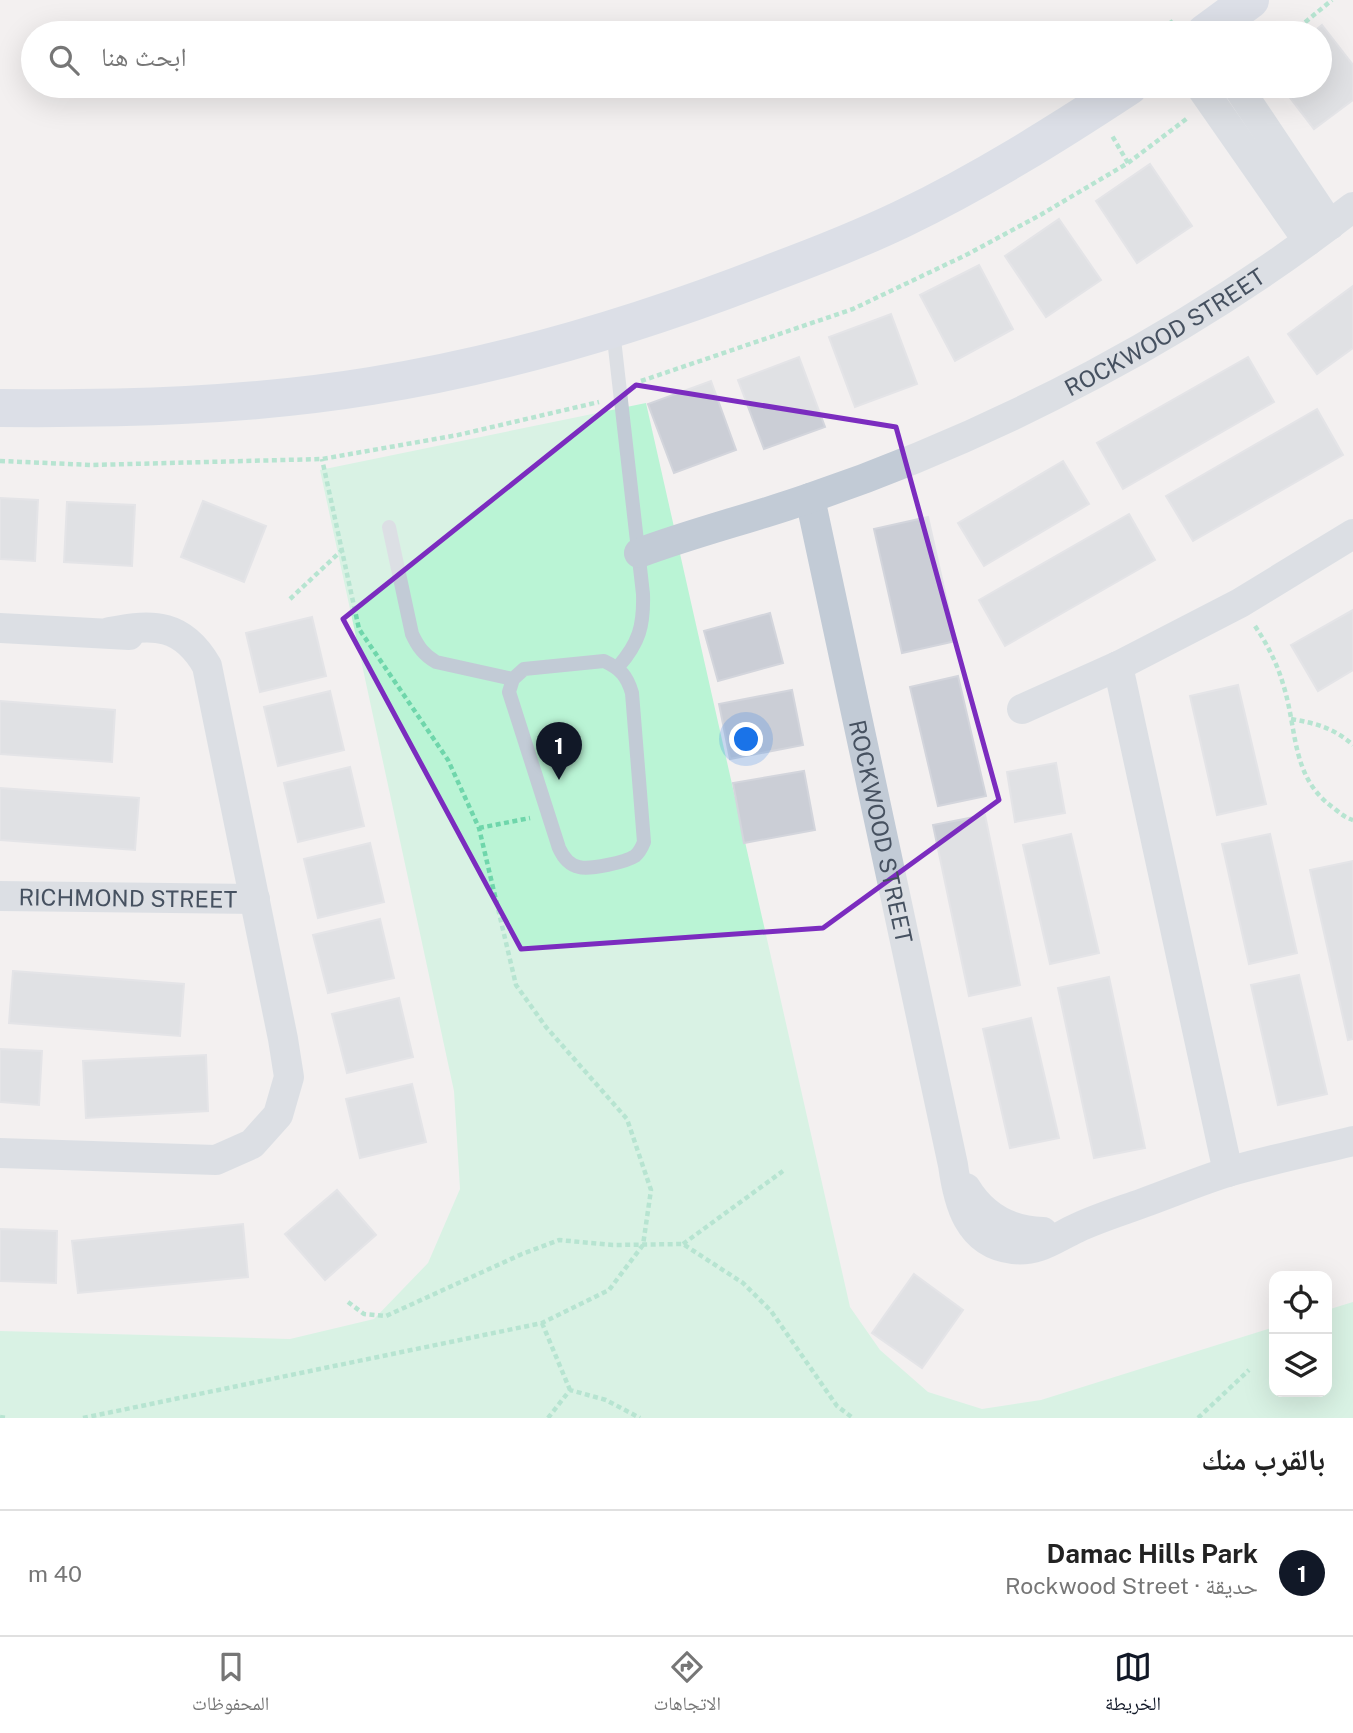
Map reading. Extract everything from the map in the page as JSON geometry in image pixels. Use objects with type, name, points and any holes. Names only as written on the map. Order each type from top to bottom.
[{"type":"street","points":[[1221,21],[1250,0]]},
{"type":"street","points":[[0,408],[127,407],[249,401],[370,386],[489,363],[612,329],[735,288],[832,250],[901,219],[968,185],[1109,98]]},
{"type":"street","points":[[1210,98],[1331,224]]},
{"type":"street","points":[[1245,98],[1331,224]]},
{"type":"street","name":"ROCKWOOD STREET","points":[[639,553],[810,498],[941,448],[1068,388],[1191,319],[1331,224]]},
{"type":"street","name":"ROCKWOOD STREET","points":[[810,498],[953,1165],[958,1199],[965,1216],[977,1231],[993,1243],[1011,1249],[1030,1249],[1048,1244],[1078,1227],[1228,1172],[1353,1141]]},
{"type":"street","points":[[1022,709],[1118,666],[1241,603],[1353,534]]},
{"type":"street","name":"RICHMOND STREET","points":[[0,628],[110,632],[138,636],[170,651],[196,674],[215,705],[289,1077],[278,1115],[252,1144],[216,1160],[0,1153]]},
{"type":"street","points":[[1118,666],[1228,1172]]},
{"type":"street","name":"RICHMOND STREET","points":[[0,896],[254,899]]},
{"type":"lane","points":[[612,329],[644,614],[640,634],[631,652],[618,667]]},
{"type":"lane","points":[[389,527],[412,634],[417,646],[436,662],[513,679]]},
{"type":"lane","points":[[604,661],[618,667],[628,679],[632,694],[644,842],[640,851],[632,858],[579,867],[570,864],[563,857],[509,692],[513,679],[524,669],[604,661]]},
{"type":"path","points":[[1307,21],[1332,0]]},
{"type":"path","points":[[1128,163],[1200,98]]},
{"type":"path","points":[[83,1418],[542,1323],[609,1290],[643,1245],[651,1190],[627,1119],[547,1027],[516,985],[479,828],[448,760],[359,629],[322,459]]},
{"type":"path","points":[[290,599],[341,551]]},
{"type":"path","points":[[1241,603],[1276,663],[1304,774],[1322,800],[1353,820]]},
{"type":"path","points":[[1290,719],[1331,729],[1353,745]]},
{"type":"path","points":[[479,828],[548,815]]},
{"type":"path","points":[[683,1244],[783,1171]]},
{"type":"path","points":[[348,1302],[364,1314],[386,1316],[559,1240],[613,1245],[683,1244],[743,1283],[771,1311],[837,1406],[853,1418]]},
{"type":"path","points":[[542,1323],[570,1390]]},
{"type":"path","points":[[1198,1418],[1249,1370]]},
{"type":"path","points":[[548,1418],[570,1390]]},
{"type":"path","points":[[570,1390],[606,1400],[640,1418]]},
{"type":"path","points":[[0,1417],[7,1418]]},
{"type":"highlighted area","points":[[636,385],[896,427],[999,800],[823,928],[521,949],[343,619]]},
{"type":"green space","points":[[646,403],[850,1307],[880,1350],[928,1392],[982,1409],[1041,1400],[1269,1329],[1269,1397],[1332,1397],[1332,1308],[1353,1302],[1353,1418],[0,1418],[0,1331],[290,1339],[374,1319],[428,1263],[460,1189],[454,1091],[320,470]]},
{"type":"building","points":[[1332,38],[1353,65],[1353,100],[1314,129],[1290,98],[1332,98]]},
{"type":"building","points":[[1150,164],[1192,226],[1137,263],[1096,201]]},
{"type":"building","points":[[1059,219],[1101,280],[1046,317],[1005,256]]},
{"type":"building","points":[[979,265],[1013,329],[955,361],[920,295]]},
{"type":"building","points":[[1353,286],[1353,348],[1317,374],[1288,334]]},
{"type":"building","points":[[891,314],[917,384],[855,407],[829,337]]},
{"type":"building","points":[[799,357],[825,427],[764,449],[738,380]]},
{"type":"building","points":[[1248,357],[1274,402],[1123,489],[1097,443]]},
{"type":"building","points":[[711,381],[736,450],[674,473],[648,404]]},
{"type":"building","points":[[1317,409],[1343,455],[1193,541],[1166,496]]},
{"type":"building","points":[[1063,461],[1089,504],[984,566],[958,523]]},
{"type":"building","points":[[0,498],[38,500],[35,561],[0,559]]},
{"type":"building","points":[[203,501],[266,526],[244,582],[181,557]]},
{"type":"building","points":[[67,502],[135,505],[132,566],[64,562]]},
{"type":"building","points":[[1129,514],[1155,560],[1005,646],[979,600]]},
{"type":"building","points":[[928,517],[956,641],[902,653],[874,529]]},
{"type":"building","points":[[1353,610],[1353,670],[1318,691],[1291,645]]},
{"type":"building","points":[[770,613],[783,663],[718,681],[704,631]]},
{"type":"building","points":[[312,617],[326,676],[260,692],[246,633]]},
{"type":"building","points":[[958,676],[986,796],[938,806],[910,687]]},
{"type":"building","points":[[1238,685],[1266,804],[1217,815],[1190,696]]},
{"type":"building","points":[[792,690],[803,745],[730,759],[719,704]]},
{"type":"building","points":[[330,691],[344,750],[278,766],[264,707]]},
{"type":"building","points":[[0,701],[115,710],[112,762],[0,754]]},
{"type":"building","points":[[1056,763],[1065,813],[1015,822],[1007,772]]},
{"type":"building","points":[[350,767],[364,826],[298,842],[284,783]]},
{"type":"building","points":[[804,771],[815,830],[744,843],[733,783]]},
{"type":"building","points":[[0,788],[139,798],[135,850],[0,840]]},
{"type":"building","points":[[985,815],[1020,985],[969,996],[933,825]]},
{"type":"building","points":[[1071,834],[1099,953],[1050,964],[1023,845]]},
{"type":"building","points":[[1270,834],[1297,953],[1249,964],[1222,844]]},
{"type":"building","points":[[370,843],[384,902],[318,918],[304,859]]},
{"type":"building","points":[[1353,861],[1353,1039],[1348,1040],[1310,870]]},
{"type":"building","points":[[380,919],[394,978],[328,993],[313,935]]},
{"type":"building","points":[[13,971],[184,984],[180,1036],[9,1023]]},
{"type":"building","points":[[1299,975],[1327,1094],[1278,1105],[1251,985]]},
{"type":"building","points":[[1109,977],[1145,1148],[1094,1158],[1058,988]]},
{"type":"building","points":[[399,998],[413,1057],[347,1073],[332,1014]]},
{"type":"building","points":[[1031,1018],[1059,1138],[1010,1148],[983,1029]]},
{"type":"building","points":[[0,1049],[42,1051],[39,1105],[0,1102]]},
{"type":"building","points":[[206,1055],[208,1111],[86,1118],[83,1061]]},
{"type":"building","points":[[412,1084],[426,1142],[360,1158],[346,1099]]},
{"type":"building","points":[[337,1190],[376,1235],[325,1280],[285,1234]]},
{"type":"building","points":[[243,1224],[248,1277],[78,1293],[72,1241]]},
{"type":"building","points":[[0,1229],[57,1231],[56,1283],[0,1281]]},
{"type":"building","points":[[914,1274],[963,1310],[922,1368],[872,1333]]},
{"type":"place","name":"Damac Hills Park","points":[[559,780]]}]
